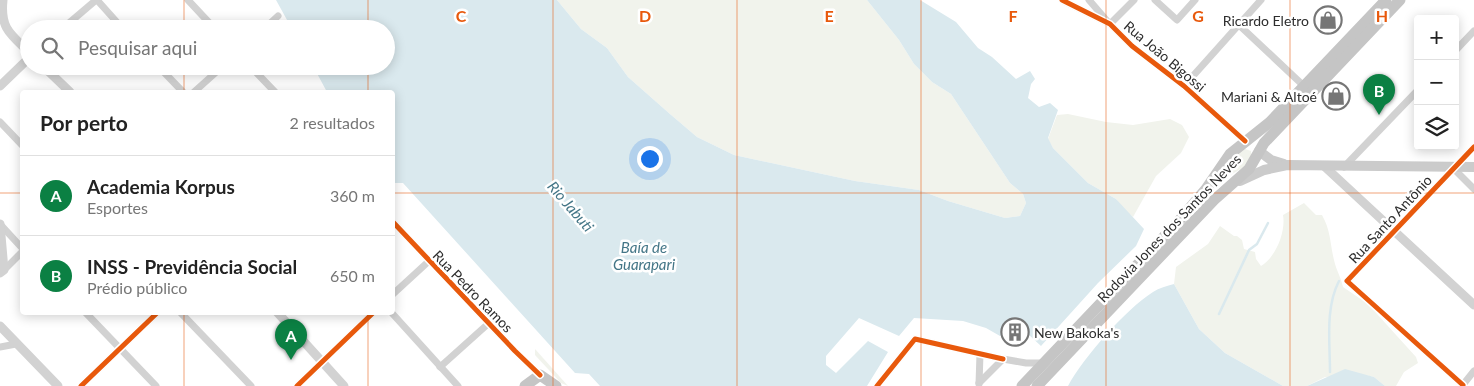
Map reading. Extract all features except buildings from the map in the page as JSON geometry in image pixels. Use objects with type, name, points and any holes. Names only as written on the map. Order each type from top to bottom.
[{"type":"main road","name":"Rodovia Jones dos Santos Neves","points":[[1371,23],[1386,0]]},
{"type":"main road","name":"Rodovia Jones dos Santos Neves","points":[[1037,386],[1214,200],[1249,169],[1259,151],[1308,90],[1371,23],[1400,0]]},
{"type":"main road","name":"Rodovia Jones dos Santos Neves","points":[[1022,386],[1178,222],[1206,190],[1230,154],[1308,90]]},
{"type":"main road","points":[[1245,141],[1271,160],[1287,165]]},
{"type":"main road","points":[[1232,186],[1254,173],[1287,165],[1474,167]]},
{"type":"main road","points":[[525,386],[540,375]]},
{"type":"main road","name":"Rua Pedro Ramos","points":[[540,375],[556,386]]},
{"type":"street","points":[[4,0],[0,13],[2,22],[7,31],[20,43]]},
{"type":"street","points":[[73,20],[96,0],[115,20]]},
{"type":"street","points":[[188,0],[207,20]]},
{"type":"street","name":"Rua João Bigossi","points":[[1062,0],[1110,24],[1132,46],[1184,86],[1245,141]]},
{"type":"street","points":[[1089,0],[1110,24],[1134,0]]},
{"type":"street","points":[[1155,0],[1177,20],[1195,0]]},
{"type":"street","points":[[1184,86],[1261,0]]},
{"type":"street","points":[[274,20],[278,16]]},
{"type":"street","points":[[1239,25],[1308,90]]},
{"type":"street","points":[[1459,47],[1474,31]]},
{"type":"street","points":[[0,86],[20,67]]},
{"type":"street","points":[[52,75],[68,90]]},
{"type":"street","points":[[167,75],[181,90]]},
{"type":"street","points":[[196,90],[214,75]]},
{"type":"street","points":[[258,75],[272,90]]},
{"type":"street","points":[[1344,167],[1414,94]]},
{"type":"street","points":[[0,122],[20,143]]},
{"type":"street","name":"Rua Santo Antônio","points":[[1462,386],[1348,281],[1474,146]]},
{"type":"street","points":[[1324,166],[1474,305]]},
{"type":"street","points":[[1453,168],[1474,189]]},
{"type":"street","points":[[0,224],[20,248]]},
{"type":"street","points":[[0,224],[2,272]]},
{"type":"street","name":"Rua Pedro Ramos","points":[[395,224],[540,375]]},
{"type":"street","points":[[2,272],[20,252]]},
{"type":"street","points":[[395,292],[429,261]]},
{"type":"street","points":[[88,315],[156,386]]},
{"type":"street","points":[[81,386],[155,315]]},
{"type":"street","points":[[183,315],[251,386]]},
{"type":"street","points":[[279,315],[344,386]]},
{"type":"street","points":[[297,386],[371,315]]},
{"type":"street","points":[[394,315],[458,386]]},
{"type":"street","points":[[440,367],[488,323]]},
{"type":"street","points":[[0,326],[58,386]]},
{"type":"street","points":[[877,386],[915,340],[1026,363],[1044,363]]},
{"type":"street","points":[[0,347],[16,344]]},
{"type":"street","points":[[979,385],[980,354]]},
{"type":"street","points":[[979,385],[1003,358]]},
{"type":"street","points":[[1462,386],[1474,371]]},
{"type":"shaded area","points":[[557,0],[867,0],[899,40],[914,64],[932,82],[951,94],[1010,183],[1023,194],[1026,203],[1020,216],[1005,218],[919,190],[855,181],[734,155],[697,137],[670,114],[628,77],[607,48],[581,29]]},
{"type":"shaded area","points":[[1068,114],[1106,122],[1133,125],[1170,119],[1182,125],[1189,137],[1181,153],[1156,176],[1133,217],[1123,209],[1116,199],[1088,183],[1053,148],[1048,139],[1057,115]]},
{"type":"shaded area","points":[[1245,149],[1251,151],[1248,163],[1231,175],[1225,171],[1238,153]]},
{"type":"shaded area","points":[[1304,203],[1316,215],[1322,215],[1325,221],[1335,264],[1343,287],[1368,304],[1416,357],[1418,363],[1404,372],[1396,386],[1385,386],[1374,377],[1365,375],[1325,377],[1307,386],[1283,386],[1225,353],[1199,329],[1174,284],[1176,267],[1208,244],[1220,226],[1242,240],[1244,249],[1255,252],[1256,259],[1261,266],[1271,256],[1279,243],[1284,221],[1283,215]]},
{"type":"shaded area","points":[[535,349],[568,386],[561,383],[535,355]]},
{"type":"water","name":"Baía de Guarapari","points":[[276,0],[557,0],[581,29],[607,48],[628,77],[670,114],[697,137],[734,155],[855,181],[919,190],[1005,218],[1020,216],[1026,203],[1023,194],[1010,183],[951,94],[932,82],[914,64],[899,40],[867,0],[920,0],[956,22],[978,48],[992,57],[1016,79],[1030,71],[1035,79],[1031,84],[1028,98],[1039,107],[1050,103],[1058,110],[1048,138],[1053,148],[1088,183],[1116,199],[1144,229],[1136,246],[1098,283],[1041,346],[1015,322],[1000,336],[986,328],[963,321],[914,318],[899,336],[859,318],[826,356],[826,365],[836,373],[868,341],[888,352],[867,386],[600,386],[589,374],[575,373],[403,183],[395,183],[395,90],[326,90],[318,75],[395,75],[395,20],[287,20]]},
{"type":"water","points":[[1174,284],[1199,329],[1225,353],[1283,386],[1068,386],[1095,348],[1130,310],[1155,291]]},
{"type":"water","points":[[1345,369],[1374,377],[1385,386],[1307,386]]},
{"type":"waterway","points":[[1219,314],[1249,250],[1257,244],[1268,223]]},
{"type":"waterway","points":[[1330,372],[1330,314],[1339,281]]},
{"type":"cycle path","points":[[1062,0],[1110,24],[1132,46],[1184,86],[1245,141]]},
{"type":"cycle path","points":[[1463,385],[1347,281],[1474,147]]},
{"type":"cycle path","points":[[395,224],[540,375]]},
{"type":"cycle path","points":[[81,386],[155,315]]},
{"type":"cycle path","points":[[297,386],[371,315]]},
{"type":"cycle path","points":[[877,386],[915,339],[1003,359]]},
{"type":"place","name":"Ricardo Eletro","points":[[1328,20]]},
{"type":"place","name":"Mariani & Altoé","points":[[1336,96]]},
{"type":"place","name":"INSS - Previdência Social","points":[[1379,115]]},
{"type":"place","name":"New Bakoka's","points":[[1015,332]]},
{"type":"place","name":"Academia Korpus","points":[[291,360]]},
{"type":"water label","name":"Rio Jabuti","points":[[571,206]]}]
